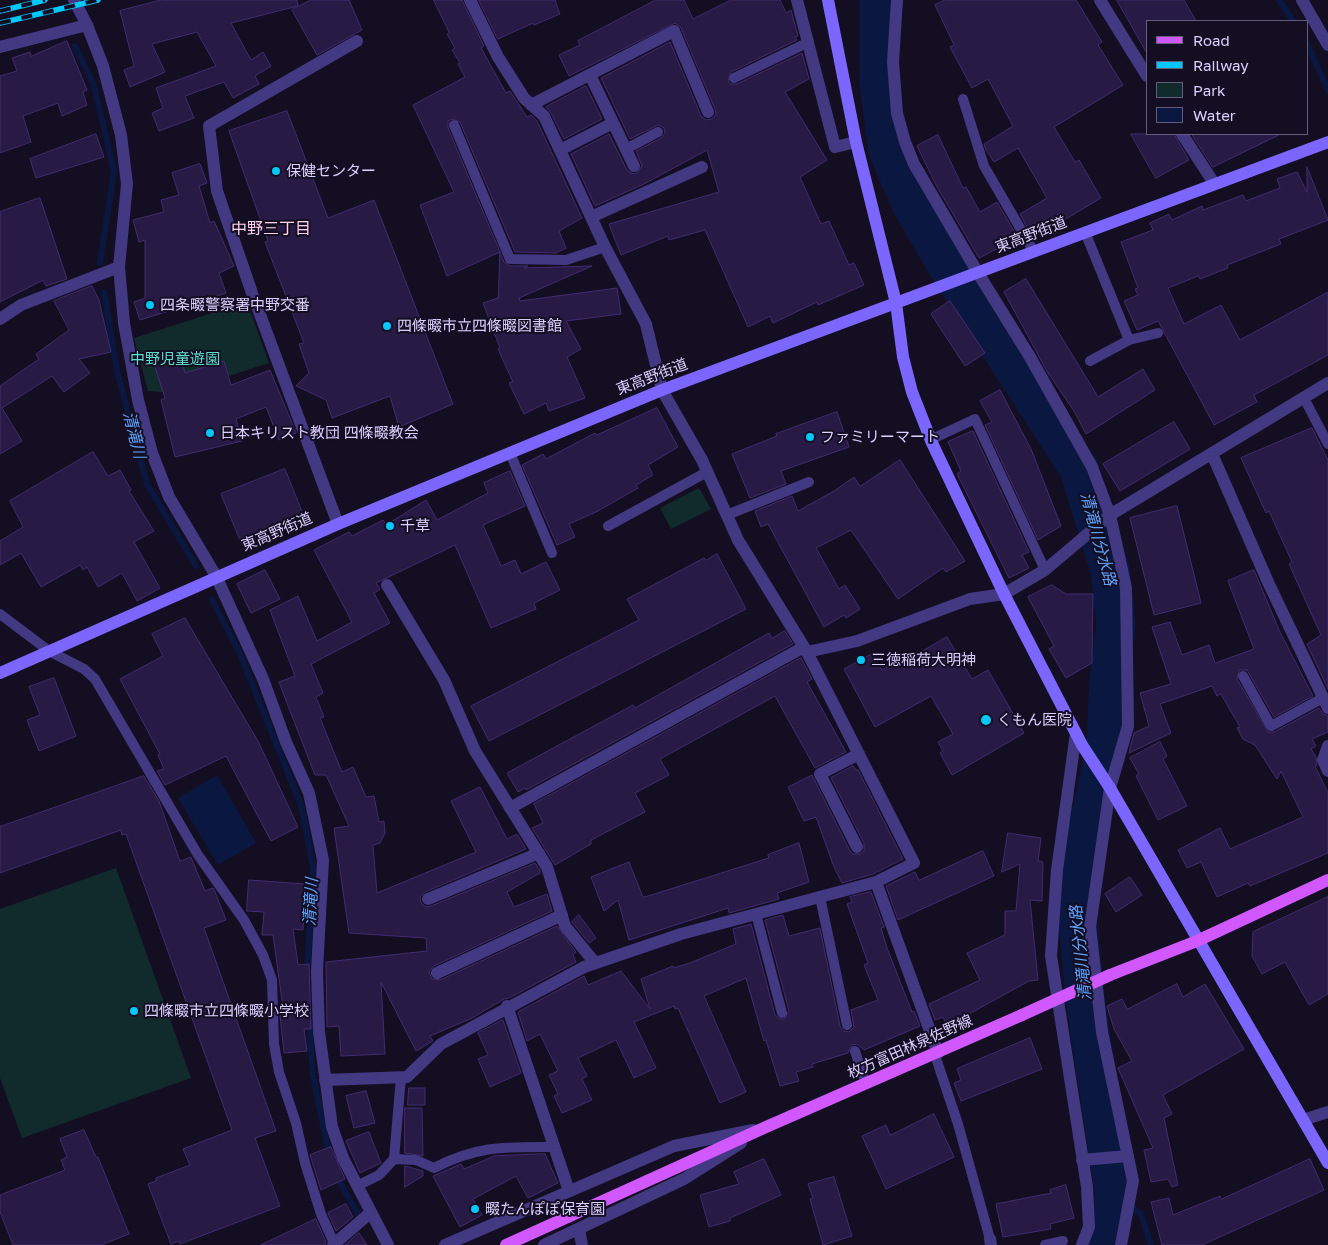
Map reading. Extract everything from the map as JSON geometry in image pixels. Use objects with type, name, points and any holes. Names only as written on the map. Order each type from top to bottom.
[{"type":"main road","name":"枚方富田林泉佐野線","points":[[506,1245],[766,1127],[936,1054],[1110,975],[1197,940],[1328,880]]},
{"type":"street","points":[[74,0],[87,25],[102,66],[121,135],[127,184],[119,267],[126,334],[138,400],[152,453],[169,497],[216,576],[262,679],[286,742],[309,794],[323,860],[317,971],[319,1032],[332,1127],[343,1158],[388,1245]]},
{"type":"street","points":[[325,1080],[407,1077],[441,1044],[507,1006],[595,963],[681,934],[876,882],[914,863],[806,650],[738,540],[707,472],[662,390],[646,324],[605,247],[544,116],[524,98],[498,57],[470,0]]},
{"type":"street","points":[[797,0],[835,147],[856,142]]},
{"type":"street","points":[[828,0],[856,142],[896,304],[903,357],[912,392],[930,440],[1004,594],[1082,745],[1110,788],[1328,1163]]},
{"type":"street","points":[[897,0],[893,62],[897,113],[905,142],[914,164],[978,274],[1030,356],[1092,466],[1110,515],[1126,588],[1128,726],[1110,788],[1090,927],[1102,1032],[1122,1157],[1133,1180],[1121,1245]]},
{"type":"street","points":[[1100,0],[1146,74]]},
{"type":"street","points":[[1302,0],[1328,45]]},
{"type":"street","points":[[0,47],[87,25]]},
{"type":"street","points":[[531,105],[674,31],[708,112]]},
{"type":"street","points":[[338,524],[252,293],[217,192],[209,126],[357,40]]},
{"type":"street","points":[[590,75],[634,166]]},
{"type":"street","points":[[560,150],[613,123]]},
{"type":"street","points":[[1183,135],[1214,183]]},
{"type":"street","name":"東高野街道","points":[[0,673],[216,576],[662,390],[978,274],[1214,183],[1328,142]]},
{"type":"street","points":[[591,217],[702,167]]},
{"type":"street","points":[[0,318],[21,305],[119,267]]},
{"type":"street","points":[[510,808],[806,650],[857,641],[970,599],[1004,594],[1045,570],[1110,515],[1328,383]]},
{"type":"street","points":[[1212,454],[1268,582],[1326,703]]},
{"type":"street","points":[[386,585],[444,680],[475,751],[548,867],[565,926],[595,963]]},
{"type":"street","points":[[1076,733],[1057,870],[1051,956],[1087,1187],[1089,1227],[1082,1245]]},
{"type":"street","points":[[1328,746],[1323,760],[1328,771]]},
{"type":"street","points":[[857,847],[820,774],[859,754]]},
{"type":"street","points":[[428,899],[539,853]]},
{"type":"street","points":[[876,882],[936,1054]]},
{"type":"street","points":[[437,973],[562,915]]},
{"type":"street","points":[[507,1006],[569,1192]]},
{"type":"street","points":[[1303,1120],[1328,1112]]},
{"type":"street","points":[[446,1245],[674,1146],[766,1127]]},
{"type":"street","points":[[544,1245],[684,1179],[766,1127]]},
{"type":"street","points":[[1082,1160],[1122,1157]]},
{"type":"street","points":[[333,1244],[370,1213]]},
{"type":"street","points":[[579,1229],[582,1245]]},
{"type":"lane","points":[[734,78],[809,42]]},
{"type":"lane","points":[[963,99],[984,166],[1034,252]]},
{"type":"lane","points":[[454,125],[510,259],[566,260],[605,247]]},
{"type":"lane","points":[[626,149],[658,132]]},
{"type":"lane","points":[[1086,232],[1129,340]]},
{"type":"lane","points":[[1090,361],[1129,340],[1158,332]]},
{"type":"lane","points":[[1304,398],[1328,444]]},
{"type":"lane","points":[[930,440],[975,419],[1045,570]]},
{"type":"lane","points":[[510,452],[552,553]]},
{"type":"lane","points":[[608,526],[707,472]]},
{"type":"lane","points":[[726,515],[809,482]]},
{"type":"lane","points":[[0,614],[49,651],[84,669],[95,679],[198,856],[244,920],[263,955],[272,980],[274,1044],[279,1072],[296,1123],[305,1163],[321,1214],[333,1244]]},
{"type":"lane","points":[[1242,676],[1271,726],[1326,703]]},
{"type":"lane","points":[[820,897],[847,1025]]},
{"type":"lane","points":[[756,914],[782,1013]]},
{"type":"lane","points":[[855,1051],[866,1084]]},
{"type":"lane","points":[[936,1054],[991,1242]]},
{"type":"lane","points":[[357,1186],[379,1175],[394,1159],[401,1077]]},
{"type":"lane","points":[[394,1159],[416,1160],[434,1168],[454,1157],[494,1147],[554,1147]]},
{"type":"lane","points":[[1045,1245],[1063,1241]]},
{"type":"green space","name":"中野児童遊園","points":[[247,302],[269,363],[176,393],[148,391],[134,338]]},
{"type":"green space","points":[[699,488],[711,509],[671,529],[660,508]]},
{"type":"green space","points":[[116,868],[191,1078],[22,1138],[0,1078],[0,909]]},
{"type":"water","points":[[217,775],[256,843],[218,865],[178,798]]},
{"type":"building","points":[[161,0],[297,0],[298,6],[231,23],[251,60],[263,52],[271,66],[255,76],[259,84],[233,98],[224,82],[185,96],[194,118],[159,131],[152,113],[163,108],[156,88],[216,66],[197,32],[152,44],[165,72],[130,87],[124,70],[134,66],[120,11]]},
{"type":"building","points":[[311,0],[349,0],[362,30],[317,55],[292,10]]},
{"type":"building","points":[[434,0],[462,0],[484,46],[481,48],[506,93],[510,91],[527,117],[531,115],[537,121],[582,218],[559,231],[566,248],[556,253],[515,252],[460,122],[452,119],[448,121],[448,128],[500,252],[447,276],[420,205],[454,192],[413,105],[465,77],[458,64],[460,63],[452,50],[455,48],[447,34],[449,33]]},
{"type":"building","points":[[479,0],[555,0],[560,14],[534,25],[533,23],[498,39]]},
{"type":"building","points":[[656,0],[684,0],[693,19],[731,0],[780,0],[786,13],[791,10],[798,36],[795,37],[797,40],[731,72],[728,81],[731,84],[737,84],[802,53],[809,79],[785,92],[827,160],[800,177],[821,224],[829,221],[849,265],[854,263],[864,285],[818,305],[817,302],[773,323],[770,316],[748,327],[705,230],[669,240],[668,236],[621,255],[609,224],[719,192],[707,150],[644,184],[595,206],[571,154],[609,134],[627,170],[633,174],[637,173],[642,166],[636,151],[661,138],[665,133],[664,128],[658,125],[630,139],[601,78],[670,42],[701,116],[706,120],[712,119],[716,114],[715,109],[681,28],[675,23],[569,76],[559,55],[580,45],[578,41]]},
{"type":"building","points":[[945,0],[1076,0],[1102,42],[1098,45],[1123,85],[1054,127],[1075,162],[1079,160],[1101,198],[1064,220],[1060,213],[1029,231],[1020,214],[1047,198],[1018,148],[994,162],[986,150],[984,144],[1013,126],[988,79],[972,88],[950,47],[954,45],[935,5]]},
{"type":"building","points":[[1117,0],[1184,0],[1195,20],[1146,20],[1146,51]]},
{"type":"building","points":[[67,41],[87,90],[83,92],[87,105],[62,116],[58,103],[23,116],[31,142],[0,153],[0,76],[17,71],[12,58],[30,52],[31,56]]},
{"type":"building","points":[[586,86],[602,119],[564,139],[546,107]]},
{"type":"building","points":[[287,111],[328,218],[374,200],[453,404],[399,427],[390,396],[332,418],[326,400],[296,386],[309,373],[299,344],[304,343],[265,242],[268,241],[229,131]]},
{"type":"building","points":[[96,134],[104,157],[36,178],[30,159]]},
{"type":"building","points":[[1131,134],[1175,135],[1189,160],[1156,178]]},
{"type":"building","points":[[938,135],[963,188],[966,187],[980,212],[997,202],[1018,238],[979,258],[936,185],[917,146]]},
{"type":"building","points":[[1193,135],[1279,135],[1213,167]]},
{"type":"building","points":[[200,164],[207,183],[199,186],[210,223],[214,221],[234,266],[219,273],[226,293],[140,320],[134,302],[145,298],[145,240],[139,242],[133,220],[164,212],[161,200],[179,195],[172,173]]},
{"type":"building","points":[[1307,167],[1328,220],[1279,239],[1281,244],[1227,265],[1228,268],[1200,279],[1198,276],[1168,288],[1184,324],[1221,305],[1240,340],[1328,292],[1328,355],[1254,395],[1257,402],[1214,425],[1158,321],[1137,330],[1124,301],[1138,295],[1135,289],[1138,288],[1121,242],[1153,230],[1150,223],[1169,214],[1172,220],[1202,206],[1203,210],[1243,195],[1246,201],[1280,188],[1277,179],[1297,172],[1307,192]]},
{"type":"building","points":[[40,198],[67,279],[46,286],[43,280],[0,302],[0,212]]},
{"type":"building","points":[[500,252],[504,262],[510,266],[528,266],[524,268],[592,266],[519,298],[520,301],[617,288],[621,314],[566,321],[581,349],[567,357],[585,398],[549,411],[546,403],[524,414],[509,383],[513,382],[498,349],[500,348],[483,303],[498,298]]},
{"type":"building","points":[[1026,279],[1098,397],[1143,369],[1155,390],[1086,434],[1074,411],[1048,373],[1004,292]]},
{"type":"building","points":[[92,286],[99,300],[111,352],[79,359],[90,373],[64,392],[52,376],[2,408],[22,441],[0,454],[0,386],[39,359],[36,354],[69,330],[54,301]]},
{"type":"building","points":[[950,301],[985,353],[965,366],[931,314]]},
{"type":"building","points":[[180,354],[185,373],[224,361],[231,385],[270,370],[296,433],[279,440],[266,407],[236,419],[242,441],[175,457],[161,400],[165,398],[153,361]]},
{"type":"building","points":[[1000,390],[1031,449],[1061,526],[1038,540],[985,425],[992,422],[980,401]]},
{"type":"building","points":[[657,408],[678,447],[648,465],[653,475],[636,485],[638,488],[598,511],[569,524],[575,537],[557,545],[522,465],[543,454],[546,459],[595,433],[596,435]]},
{"type":"building","points":[[837,412],[849,447],[781,471],[786,484],[750,498],[732,454],[777,436],[776,434]]},
{"type":"building","points":[[1174,422],[1190,449],[1120,491],[1103,464]]},
{"type":"building","points":[[1312,428],[1328,460],[1328,689],[1307,644],[1321,635],[1289,564],[1292,562],[1269,511],[1266,513],[1241,458]]},
{"type":"building","points":[[973,431],[1029,552],[1022,555],[1029,568],[1009,578],[957,474],[961,471],[948,442]]},
{"type":"building","points":[[93,452],[108,476],[120,470],[131,490],[129,491],[154,531],[134,542],[160,588],[137,601],[122,573],[98,587],[87,567],[83,570],[80,565],[41,587],[21,553],[0,565],[0,541],[23,527],[10,501]]},
{"type":"building","points":[[900,460],[965,561],[946,572],[943,568],[898,599],[851,530],[816,548],[839,589],[845,585],[860,609],[846,618],[844,615],[824,627],[768,524],[761,527],[755,511],[792,496],[798,511],[834,491],[854,477],[860,486]]},
{"type":"building","points":[[285,469],[305,519],[242,545],[221,494]]},
{"type":"building","points":[[510,471],[525,506],[483,525],[501,566],[515,560],[521,574],[546,562],[560,590],[534,603],[536,609],[491,628],[455,545],[376,583],[380,589],[374,593],[390,623],[311,664],[323,693],[316,697],[324,717],[320,718],[342,772],[353,767],[366,797],[374,796],[379,822],[384,821],[385,833],[380,843],[373,845],[377,893],[476,852],[451,801],[480,787],[507,839],[517,834],[526,849],[425,892],[420,897],[421,903],[426,907],[431,906],[535,863],[540,870],[540,873],[507,892],[514,907],[547,894],[552,911],[434,966],[429,972],[432,979],[440,980],[557,926],[576,952],[573,955],[576,962],[504,999],[472,1018],[430,1036],[433,1041],[416,1051],[381,982],[385,1054],[341,1056],[339,1026],[327,1027],[326,962],[427,951],[426,938],[349,933],[334,828],[349,826],[326,775],[315,775],[279,682],[295,676],[270,610],[298,596],[317,641],[352,622],[314,550],[349,532],[352,536],[383,520],[386,525],[426,500],[437,520],[488,493],[484,483]]},
{"type":"building","points":[[1177,506],[1201,603],[1154,615],[1130,518]]},
{"type":"building","points":[[717,554],[746,609],[489,741],[471,706],[639,620],[627,599],[704,558],[706,560]]},
{"type":"building","points":[[265,570],[280,599],[251,613],[237,584]]},
{"type":"building","points":[[1254,570],[1280,632],[1313,696],[1274,717],[1247,670],[1239,670],[1237,679],[1268,732],[1274,732],[1319,708],[1323,714],[1328,716],[1328,732],[1312,739],[1316,746],[1311,749],[1316,757],[1317,765],[1315,766],[1328,793],[1328,853],[1250,886],[1248,883],[1217,897],[1201,862],[1187,868],[1178,850],[1220,828],[1230,849],[1303,817],[1281,771],[1277,779],[1255,745],[1243,739],[1237,728],[1240,727],[1221,694],[1217,696],[1212,686],[1160,704],[1171,733],[1129,753],[1134,733],[1149,726],[1140,693],[1171,684],[1152,627],[1170,622],[1182,655],[1209,645],[1215,663],[1254,649],[1228,581]]},
{"type":"building","points":[[1052,585],[1066,594],[1093,594],[1092,663],[1066,678],[1049,649],[1054,646],[1028,597]]},
{"type":"building","points":[[185,618],[259,743],[298,827],[271,841],[226,756],[165,785],[157,771],[164,769],[158,755],[160,754],[120,679],[163,656],[152,634]]},
{"type":"building","points":[[785,631],[793,644],[526,790],[525,788],[518,792],[507,773],[633,705],[635,708],[769,633],[772,638]]},
{"type":"building","points":[[947,637],[972,679],[988,670],[1024,733],[952,775],[940,753],[943,751],[938,742],[953,734],[931,696],[875,727],[844,669],[873,653],[882,670],[898,661],[900,664]]},
{"type":"building","points":[[801,658],[812,679],[807,682],[846,752],[815,768],[775,696],[660,759],[669,775],[635,793],[645,812],[591,840],[591,844],[555,865],[532,828],[543,823],[534,804]]},
{"type":"building","points":[[54,678],[76,736],[39,751],[27,720],[40,715],[29,687]]},
{"type":"building","points":[[1160,742],[1167,756],[1163,759],[1187,806],[1158,820],[1136,776],[1139,774],[1130,758]]},
{"type":"building","points":[[853,766],[858,770],[903,859],[873,874],[842,883],[834,867],[816,817],[804,821],[788,787],[812,775],[850,851],[853,854],[860,854],[864,851],[864,843],[831,778]]},
{"type":"building","points":[[144,776],[159,801],[180,861],[191,857],[205,891],[213,888],[226,920],[204,928],[276,1131],[255,1138],[280,1206],[180,1244],[179,1241],[171,1244],[148,1184],[156,1181],[156,1178],[190,1165],[183,1149],[232,1130],[126,834],[122,835],[121,830],[0,873],[0,827]]},
{"type":"building","points":[[1008,833],[1041,838],[1038,861],[1043,862],[1042,901],[1030,900],[1038,980],[1029,981],[947,1026],[943,1017],[935,1020],[929,1004],[980,980],[967,953],[1005,935],[1005,911],[1016,911],[1020,864],[1002,872]]},
{"type":"building","points":[[799,843],[809,882],[777,893],[779,899],[729,913],[728,908],[629,940],[618,900],[604,911],[591,877],[629,862],[643,897],[645,897],[769,858],[768,855]]},
{"type":"building","points":[[983,851],[994,876],[898,920],[886,886],[915,872],[919,880]]},
{"type":"building","points":[[1130,877],[1142,895],[1116,912],[1105,894]]},
{"type":"building","points":[[249,880],[306,884],[303,930],[293,929],[298,965],[309,964],[311,1029],[304,1029],[307,1051],[284,1053],[280,1016],[284,1015],[273,935],[262,935],[264,912],[247,911]]},
{"type":"building","points":[[871,892],[884,927],[881,928],[887,948],[912,1012],[914,1011],[920,1026],[864,1050],[857,1044],[852,1045],[848,1053],[812,1064],[813,1067],[796,1072],[799,1081],[780,1086],[766,1040],[764,1041],[746,978],[704,996],[746,1092],[720,1103],[678,1008],[675,1009],[674,1006],[634,1022],[656,1068],[634,1078],[616,1040],[578,1058],[587,1076],[582,1079],[592,1100],[562,1113],[554,1096],[558,1094],[549,1075],[558,1071],[540,1034],[527,1041],[518,1012],[584,976],[588,985],[621,971],[650,1009],[641,979],[673,966],[674,968],[690,963],[736,944],[733,929],[751,924],[775,1015],[780,1019],[784,1019],[789,1011],[765,920],[783,915],[789,936],[820,928],[840,1026],[844,1031],[849,1032],[854,1027],[851,1010],[878,1000],[864,965],[868,963],[847,904],[852,902],[850,897]]},
{"type":"building","points":[[1328,897],[1328,994],[1309,1005],[1285,962],[1262,974],[1252,956],[1253,932]]},
{"type":"building","points":[[579,915],[596,938],[589,943],[572,922]]},
{"type":"building","points":[[1177,984],[1183,997],[1205,984],[1244,1049],[1163,1095],[1172,1114],[1164,1118],[1178,1185],[1172,1187],[1168,1179],[1151,1182],[1144,1150],[1153,1148],[1118,1068],[1132,1061],[1114,1029],[1107,1006],[1122,999],[1127,1009]]},
{"type":"building","points":[[503,1020],[521,1073],[490,1087],[478,1059],[488,1055],[478,1033]]},
{"type":"building","points":[[1030,1038],[1042,1069],[961,1101],[954,1083],[961,1080],[957,1069]]},
{"type":"building","points":[[409,1088],[425,1088],[425,1105],[408,1105]]},
{"type":"building","points":[[366,1091],[375,1123],[354,1128],[346,1096]]},
{"type":"building","points":[[405,1108],[422,1108],[423,1156],[405,1153]]},
{"type":"building","points":[[934,1114],[954,1157],[886,1189],[862,1136],[886,1125],[890,1135]]},
{"type":"building","points":[[84,1130],[96,1157],[98,1157],[129,1234],[101,1245],[13,1245],[0,1212],[0,1195],[65,1170],[61,1160],[67,1157],[60,1139]]},
{"type":"building","points":[[369,1132],[381,1163],[360,1173],[346,1141]]},
{"type":"building","points":[[331,1147],[345,1179],[321,1190],[310,1155]]},
{"type":"building","name":"畷たんぽぽ保育園","points":[[545,1154],[558,1183],[528,1198],[516,1176],[473,1199],[482,1215],[460,1227],[433,1176],[461,1164],[464,1169],[494,1156]]},
{"type":"building","points":[[764,1159],[781,1195],[730,1218],[730,1221],[709,1227],[700,1195],[739,1184],[734,1172]]},
{"type":"building","points":[[1310,1159],[1324,1190],[1202,1245],[1162,1245],[1151,1202],[1169,1198],[1173,1215],[1220,1196],[1221,1199]]},
{"type":"building","points":[[405,1166],[423,1171],[423,1176],[405,1187]]},
{"type":"building","points":[[834,1177],[852,1236],[823,1245],[810,1199],[813,1198],[808,1184]]},
{"type":"building","points":[[1066,1185],[1074,1218],[1050,1224],[1051,1229],[1003,1237],[996,1204],[1051,1193],[1050,1190]]},
{"type":"building","points":[[346,1204],[353,1217],[336,1231],[328,1213]]},
{"type":"building","points":[[316,1219],[326,1242],[325,1245],[261,1245]]},
{"type":"building","points":[[359,1233],[367,1245],[345,1245]]},
{"type":"waterway","name":"清滝川分水路","points":[[879,0],[879,84],[888,151],[912,206],[946,264],[1079,469],[1110,570],[1116,625],[1109,680],[1106,743],[1075,895],[1086,1006],[1115,1196],[1102,1245]]},
{"type":"waterway","points":[[1279,0],[1292,20]]},
{"type":"waterway","name":"清滝川","points":[[75,46],[94,86],[114,171],[100,263]]},
{"type":"waterway","points":[[1308,46],[1328,90]]},
{"type":"waterway","name":"清滝川","points":[[104,292],[117,371],[147,484],[196,566]]},
{"type":"waterway","name":"清滝川","points":[[212,599],[240,654],[302,808],[313,868],[307,972]]},
{"type":"waterway","name":"清滝川","points":[[309,1022],[313,1075],[329,1155]]},
{"type":"waterway","name":"清滝川","points":[[335,1174],[358,1214]]},
{"type":"waterway","points":[[1115,1196],[1141,1214],[1151,1245]]},
{"type":"railway","points":[[0,11],[45,0]]},
{"type":"railway","points":[[0,23],[98,0]]},
{"type":"place","name":"保健センター","points":[[276,171]]},
{"type":"place","name":"四条畷警察署中野交番","points":[[150,305]]},
{"type":"place","name":"四條畷市立四條畷図書館","points":[[387,326]]},
{"type":"place","name":"日本キリスト教団 四條畷教会","points":[[210,433]]},
{"type":"place","name":"ファミリーマート","points":[[810,437]]},
{"type":"place","name":"千草","points":[[390,526]]},
{"type":"place","name":"三徳稲荷大明神","points":[[861,660]]},
{"type":"place","name":"くもん医院","points":[[986,720]]},
{"type":"place","name":"四條畷市立四條畷小学校","points":[[134,1011]]},
{"type":"place","name":"畷たんぽぽ保育園","points":[[475,1209]]},
{"type":"district","name":"中野三丁目","points":[[271,229]]}]
